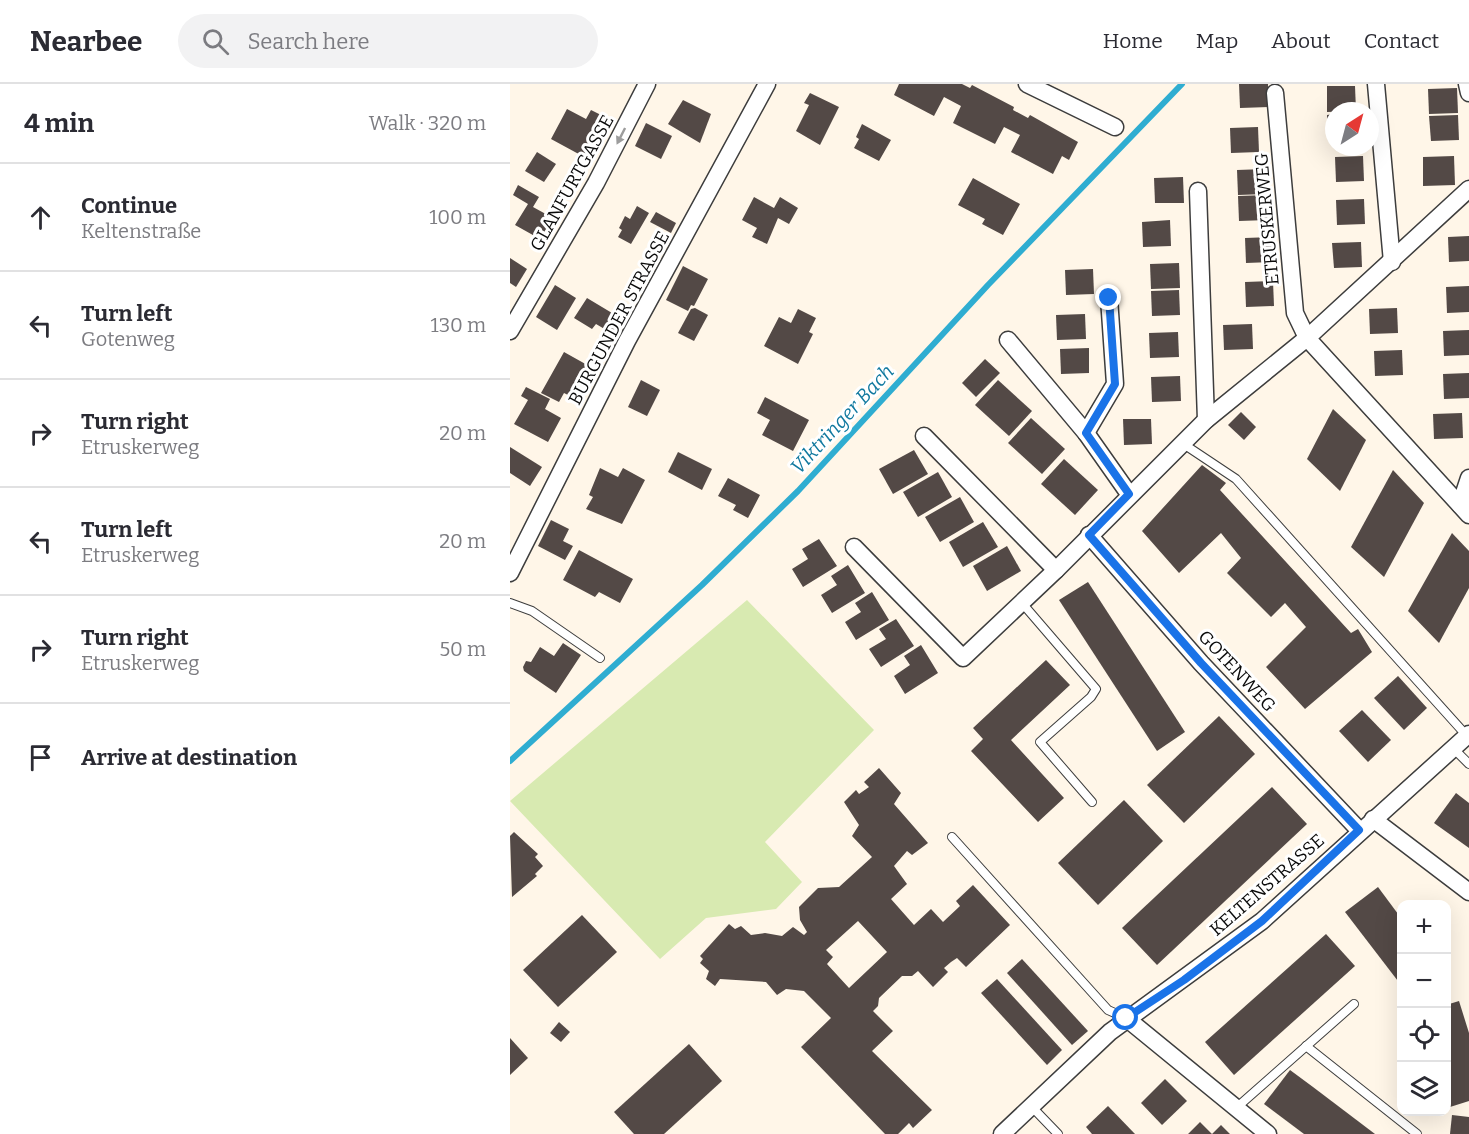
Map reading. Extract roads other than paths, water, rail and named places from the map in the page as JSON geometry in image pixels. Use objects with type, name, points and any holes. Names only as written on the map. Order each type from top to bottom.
[{"type":"street","name":"GLANFURTGASSE","points":[[510,331],[596,183],[647,84]]},
{"type":"street","name":"BURGUNDER STRASSE","points":[[510,573],[627,341],[767,84]]},
{"type":"street","points":[[1027,84],[1115,128]]},
{"type":"street","points":[[1376,84],[1392,262]]},
{"type":"street","points":[[1467,84],[1469,93]]},
{"type":"street","name":"ETRUSKERWEG","points":[[1275,93],[1295,312],[1307,339],[1464,510]]},
{"type":"street","points":[[854,547],[963,658],[1056,570],[1129,494],[1206,420],[1307,339],[1469,189]]},
{"type":"street","points":[[1198,191],[1206,420]]},
{"type":"street","points":[[1086,433],[1115,384],[1109,298]]},
{"type":"street","points":[[1008,339],[1086,433],[1129,494]]},
{"type":"street","points":[[924,436],[1056,570]]},
{"type":"street","points":[[1464,510],[1469,478]]},
{"type":"street","name":"GOTENWEG","points":[[1089,535],[1201,663],[1359,830]]},
{"type":"street","name":"KELTENSTRASSE","points":[[1002,1134],[1126,1018],[1184,980],[1262,921],[1359,830],[1468,735]]},
{"type":"street","points":[[1373,819],[1469,892]]},
{"type":"street","points":[[1126,1018],[1268,1134]]},
{"type":"lane","points":[[1182,443],[1236,479],[1468,735]]},
{"type":"lane","points":[[510,603],[532,611],[600,658]]},
{"type":"lane","points":[[1022,603],[1096,689],[1091,697],[1040,742],[1092,802]]},
{"type":"lane","points":[[1453,748],[1469,764]]},
{"type":"lane","points":[[952,837],[1108,1010],[1126,1018]]},
{"type":"lane","points":[[1235,1109],[1354,1004]]},
{"type":"lane","points":[[1306,1046],[1417,1134]]},
{"type":"lane","points":[[1031,1106],[1058,1134]]},
{"type":"waterway","name":"Viktringer Bach","points":[[510,761],[702,585],[798,491],[988,285],[1182,84]]}]
